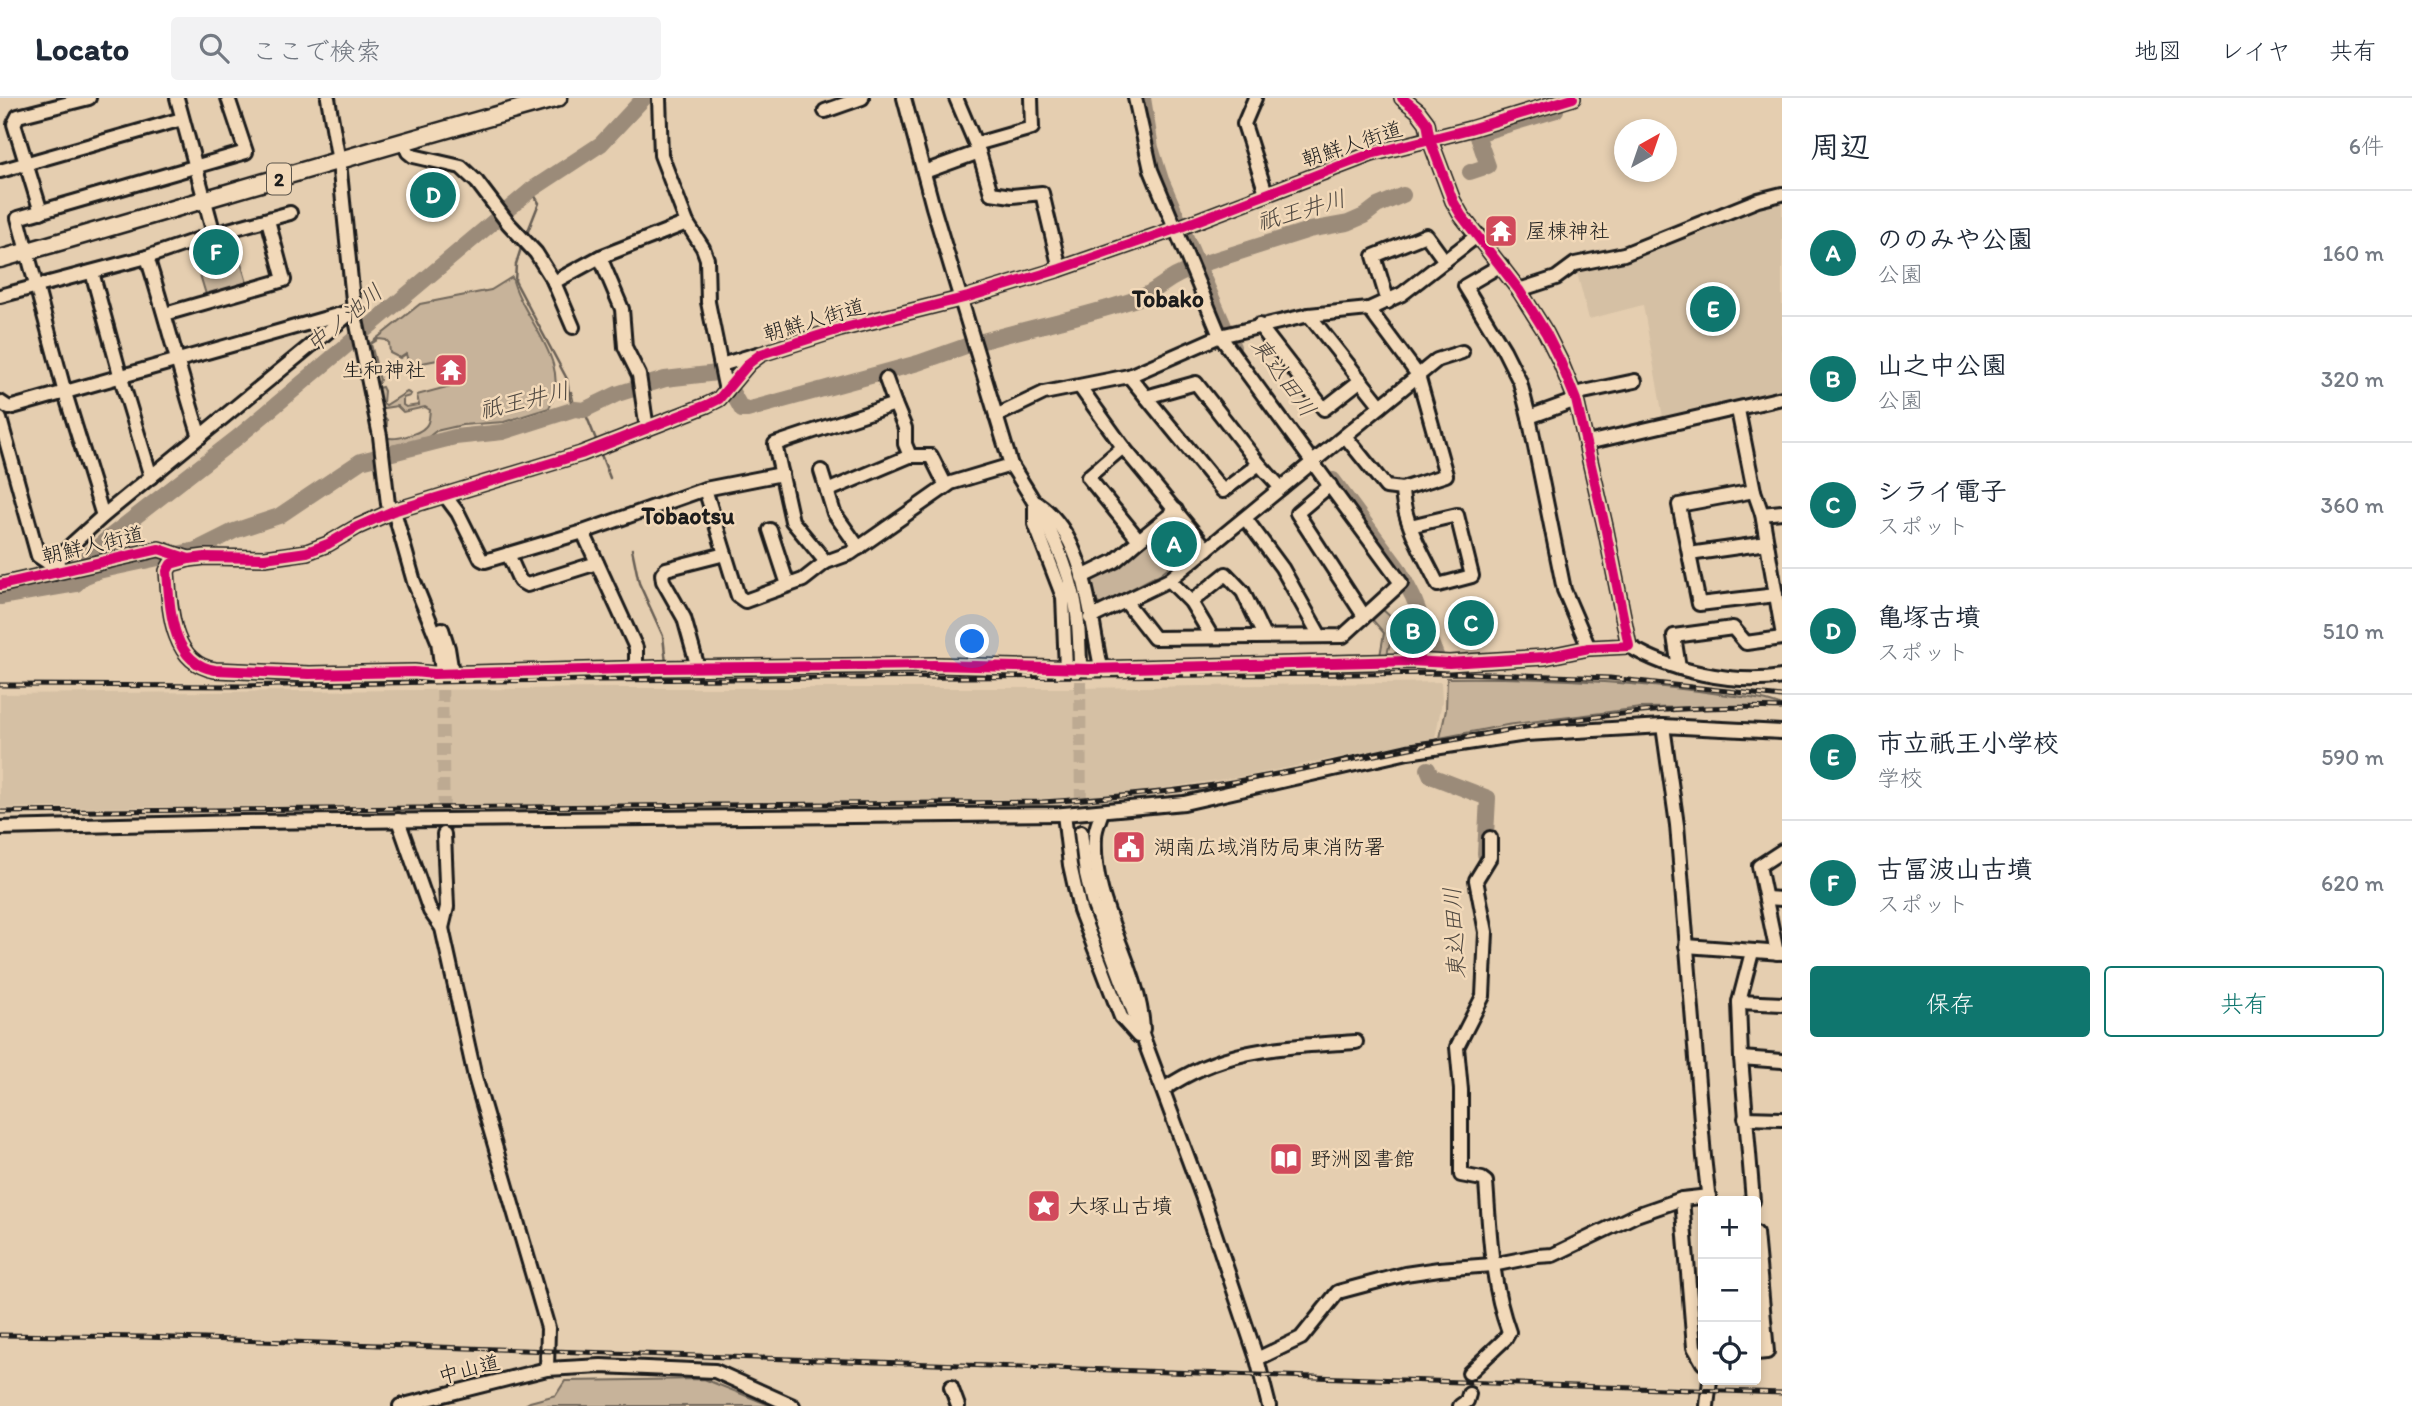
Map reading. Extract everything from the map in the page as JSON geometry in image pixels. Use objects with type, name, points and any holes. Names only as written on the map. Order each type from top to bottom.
[{"type":"main road","name":"2","points":[[0,259],[558,98]]},
{"type":"street","points":[[41,212],[15,124],[18,116],[89,98]]},
{"type":"street","points":[[177,98],[214,234]]},
{"type":"street","points":[[103,516],[65,393],[18,218],[246,152],[228,98]]},
{"type":"street","points":[[328,98],[339,162],[355,314],[380,436],[388,504],[393,512],[419,595],[427,599],[440,621],[448,648],[447,673]]},
{"type":"street","points":[[659,98],[661,155],[687,223],[707,259],[708,302],[721,370],[729,388]]},
{"type":"street","points":[[825,111],[862,98]]},
{"type":"street","points":[[904,98],[960,298],[1011,465],[1035,502],[1065,566],[1079,624],[1080,663]]},
{"type":"street","points":[[957,98],[991,193],[1012,196],[1042,193],[1060,269]]},
{"type":"street","points":[[924,172],[977,148],[1032,128],[1031,98]]},
{"type":"street","points":[[1125,601],[1154,638],[1343,636],[1401,583],[1220,336],[1180,227],[1151,170],[1135,98]]},
{"type":"street","points":[[1255,98],[1244,124],[1266,193]]},
{"type":"street","points":[[1402,98],[1427,122],[1430,140],[1453,201],[1519,290],[1551,342],[1575,397],[1629,646]]},
{"type":"street","name":"朝鮮人街道","points":[[0,585],[53,570],[70,571],[159,549],[186,558],[275,558],[307,552],[393,512],[581,454],[707,405],[719,399],[749,363],[761,354],[840,329],[1060,269],[1180,227],[1371,154],[1430,140],[1573,98]]},
{"type":"street","points":[[0,171],[182,119]]},
{"type":"street","points":[[403,141],[413,156],[461,167],[477,182],[554,282],[573,327]]},
{"type":"street","points":[[1519,290],[1556,278],[1575,264],[1624,254],[1758,200],[1782,194]]},
{"type":"street","points":[[0,296],[147,257],[214,234],[290,213]]},
{"type":"street","points":[[165,314],[284,279],[268,220]]},
{"type":"street","points":[[554,282],[600,257],[687,223]]},
{"type":"street","points":[[1388,302],[1374,256],[1426,235],[1445,261]]},
{"type":"street","points":[[996,416],[1045,393],[1129,376],[1220,336],[1309,315],[1369,309],[1388,302],[1402,295],[1478,236]]},
{"type":"street","points":[[147,257],[200,437]]},
{"type":"street","points":[[600,257],[622,309],[625,347],[639,375],[647,429]]},
{"type":"street","points":[[1500,265],[1465,286],[1520,382],[1564,590],[1589,648]]},
{"type":"street","points":[[92,271],[151,477]]},
{"type":"street","points":[[1341,439],[1385,487],[1402,489],[1446,475],[1418,375],[1369,309]]},
{"type":"street","points":[[355,314],[103,516],[71,545],[53,570],[38,556],[0,419],[7,415],[2,403],[65,393],[355,314]]},
{"type":"street","points":[[1309,315],[1381,406]]},
{"type":"street","points":[[1259,325],[1324,409],[1360,380]]},
{"type":"street","points":[[1090,618],[1169,580],[1437,360],[1462,352]]},
{"type":"street","points":[[721,370],[752,354],[761,354]]},
{"type":"street","points":[[1129,376],[1223,491],[1259,464]]},
{"type":"street","points":[[886,379],[905,428],[905,444],[910,456]]},
{"type":"street","points":[[1529,417],[1575,397],[1635,382]]},
{"type":"street","points":[[1146,397],[1196,383],[1281,488]]},
{"type":"street","points":[[1080,387],[1124,447],[1207,549]]},
{"type":"street","points":[[1587,443],[1782,398]]},
{"type":"street","points":[[827,562],[792,520],[775,444],[895,404]]},
{"type":"street","points":[[1738,410],[1754,491],[1762,514],[1782,630]]},
{"type":"street","points":[[1124,447],[1088,477],[1139,540]]},
{"type":"street","points":[[827,491],[910,456],[931,456],[946,486]]},
{"type":"street","points":[[705,489],[738,596],[745,600],[803,580],[827,562],[851,553],[946,486],[1011,465]]},
{"type":"street","points":[[821,471],[834,513],[859,548]]},
{"type":"street","points":[[446,497],[458,513],[481,559],[485,561],[583,532],[705,489],[782,474]]},
{"type":"street","points":[[1330,485],[1297,513],[1364,616]]},
{"type":"street","points":[[1402,489],[1402,504],[1410,526],[1438,585],[1472,576],[1457,515],[1410,526]]},
{"type":"street","points":[[1754,491],[1679,505],[1699,604],[1776,596]]},
{"type":"street","points":[[1035,502],[1053,514],[1069,540],[1082,577],[1101,667]]},
{"type":"street","points":[[1035,502],[1035,524],[1063,597],[1066,669]]},
{"type":"street","points":[[1082,577],[1115,561],[1176,510]]},
{"type":"street","points":[[1762,514],[1782,512]]},
{"type":"street","points":[[1245,518],[1282,568],[1320,636]]},
{"type":"street","points":[[770,530],[788,585]]},
{"type":"street","points":[[583,532],[636,648],[636,669]]},
{"type":"street","points":[[1689,554],[1767,543]]},
{"type":"street","points":[[508,554],[520,581],[527,585],[597,563]]},
{"type":"street","points":[[698,668],[684,618],[663,581],[662,574],[666,569],[725,554]]},
{"type":"street","points":[[186,558],[171,564],[167,571],[171,613],[174,631],[191,660],[201,668],[309,674],[935,665],[1066,669],[1410,661],[1449,663],[1545,657],[1589,648],[1629,646],[1649,658],[1679,668],[1758,681],[1782,677]]},
{"type":"street","points":[[1191,601],[1226,574],[1243,592],[1264,636]]},
{"type":"street","points":[[1169,580],[1191,601],[1213,637]]},
{"type":"street","points":[[1679,668],[1674,636],[1733,628],[1746,643],[1782,638]]},
{"type":"street","points":[[1663,726],[1677,825],[1709,1196]]},
{"type":"street","points":[[0,828],[241,822],[1064,814],[1184,803],[1408,752],[1526,734],[1663,726],[1782,732]]},
{"type":"street","points":[[1102,811],[1095,835],[1098,870],[1103,897],[1141,1005],[1144,1043]]},
{"type":"street","points":[[1064,814],[1069,865],[1080,910],[1121,1017],[1144,1043]]},
{"type":"street","points":[[398,820],[430,911],[442,928],[473,1068],[548,1328],[547,1369]]},
{"type":"street","points":[[1081,832],[1093,903],[1144,1043],[1164,1089],[1257,1359],[1269,1406]]},
{"type":"street","points":[[442,928],[447,907],[444,834]]},
{"type":"street","points":[[1469,1373],[1509,1332],[1499,1306],[1492,1265],[1486,1182],[1461,1175],[1461,1090],[1457,1047],[1483,996],[1486,933],[1476,880],[1490,858],[1490,838]]},
{"type":"street","points":[[1686,946],[1780,953],[1759,866],[1782,851]]},
{"type":"street","points":[[1766,898],[1782,898]]},
{"type":"street","points":[[1752,952],[1739,1002],[1753,1196]]},
{"type":"street","points":[[1739,1002],[1782,1004]]},
{"type":"street","points":[[1164,1089],[1184,1075],[1233,1055],[1287,1046],[1356,1042]]},
{"type":"street","points":[[1741,1058],[1782,1061]]},
{"type":"street","points":[[1745,1118],[1782,1119]]},
{"type":"street","points":[[1682,1199],[1694,1347],[1698,1354]]},
{"type":"street","points":[[1257,1359],[1301,1338],[1338,1292],[1405,1274],[1492,1265],[1553,1255],[1636,1215],[1682,1199],[1698,1199]]},
{"type":"street","points":[[1758,1259],[1767,1352],[1761,1353]]},
{"type":"street","name":"中山道","points":[[400,1406],[547,1369],[601,1366],[715,1371],[793,1406]]},
{"type":"street","points":[[1707,1406],[1709,1385]]},
{"type":"street","points":[[951,1387],[958,1406]]},
{"type":"street","points":[[1460,1406],[1469,1394]]},
{"type":"shaded area","points":[[1782,199],[1782,395],[1664,423],[1643,305],[1589,319],[1576,269],[1746,208]]},
{"type":"shaded area","points":[[233,236],[248,286],[207,298],[192,248]]},
{"type":"shaded area","points":[[512,277],[517,293],[551,358],[555,391],[549,408],[504,422],[462,425],[436,431],[426,439],[387,447],[378,419],[384,416],[387,420],[386,437],[400,437],[425,427],[429,421],[430,410],[425,407],[403,412],[397,406],[377,409],[373,389],[382,387],[383,403],[386,405],[407,392],[411,394],[403,398],[403,405],[419,405],[417,395],[458,384],[460,374],[453,357],[412,365],[406,354],[400,358],[390,353],[389,343],[379,339],[371,344],[380,380],[372,387],[366,347],[420,304],[491,290]]},
{"type":"shaded area","points":[[1170,519],[1175,519],[1194,541],[1194,547],[1160,574],[1101,605],[1095,601],[1089,580]]},
{"type":"shaded area","points":[[1380,607],[1396,622],[1411,608],[1421,634],[1394,628],[1386,658],[1380,656],[1384,633],[1370,617]]},
{"type":"shaded area","points":[[1447,678],[1618,683],[1752,698],[1782,706],[1641,708],[1507,725],[1440,738],[1446,710]]},
{"type":"shaded area","points":[[1441,682],[1442,702],[1435,738],[1252,775],[1118,795],[1040,799],[701,804],[0,808],[0,694],[615,688],[1079,688]]},
{"type":"shaded area","points":[[704,1379],[772,1406],[523,1406],[556,1395],[565,1381]]},
{"type":"waterway","name":"中ノ池川","points":[[83,577],[89,555],[108,538],[238,437],[531,190],[601,144],[644,98]]},
{"type":"waterway","name":"東込田川","points":[[1143,98],[1151,148],[1161,180],[1233,347]]},
{"type":"waterway","name":"祇王井川","points":[[1470,172],[1488,166],[1477,134],[1556,110]]},
{"type":"waterway","points":[[526,236],[539,203],[531,190]]},
{"type":"waterway","name":"祇王井川","points":[[1208,262],[1309,230],[1348,223],[1403,195]]},
{"type":"waterway","points":[[522,245],[516,264],[515,281],[567,379],[570,400],[575,409]]},
{"type":"waterway","name":"祇王井川","points":[[983,341],[1139,298],[1177,275],[1191,270]]},
{"type":"waterway","name":"祇王井川","points":[[0,597],[76,584],[83,577],[98,571],[196,550],[234,531],[279,516],[361,461],[455,437],[503,432],[575,409],[584,410],[617,394],[665,379],[726,372],[732,392],[742,410],[747,410],[918,363],[966,346]]},
{"type":"waterway","points":[[571,392],[574,405]]},
{"type":"waterway","points":[[584,410],[597,442]]},
{"type":"waterway","points":[[600,452],[610,478]]},
{"type":"waterway","name":"東込田川","points":[[1333,480],[1398,568],[1413,597],[1437,658]]},
{"type":"waterway","points":[[632,549],[639,583],[663,636],[666,663]]},
{"type":"waterway","name":"東込田川","points":[[1428,769],[1431,776],[1488,798],[1485,854]]},
{"type":"tunnel","points":[[1080,663],[1081,832]]},
{"type":"tunnel","points":[[442,672],[444,829]]},
{"type":"tunnel","points":[[1469,1373],[1469,1394]]},
{"type":"railway","points":[[0,685],[239,686],[484,681],[1461,673],[1610,678],[1782,697]]},
{"type":"railway","points":[[0,812],[1042,802],[1137,795],[1208,786],[1506,730],[1574,720],[1712,708],[1782,708]]},
{"type":"railway","points":[[0,1335],[144,1337],[1782,1393]]},
{"type":"cycle path","points":[[189,559],[171,564],[167,571],[175,631],[189,656],[200,665],[215,670],[309,674],[434,674],[935,665],[1090,669],[1410,661],[1449,663],[1545,657],[1589,648],[1629,646],[1576,400],[1560,361],[1519,290],[1461,215],[1430,140],[1427,123],[1418,111],[1402,98]]},
{"type":"cycle path","points":[[0,585],[159,549],[189,559],[265,558],[307,552],[393,511],[581,454],[707,405],[719,399],[749,363],[761,354],[840,329],[968,297],[1060,269],[1178,228],[1371,154],[1470,129],[1573,98]]},
{"type":"place","name":"亀塚古墳","points":[[433,195]]},
{"type":"place","name":"屋棟神社","points":[[1501,231]]},
{"type":"place","name":"古冨波山古墳","points":[[216,252]]},
{"type":"place","name":"市立祇王小学校","points":[[1713,309]]},
{"type":"place","name":"生和神社","points":[[451,370]]},
{"type":"place","name":"ののみや公園","points":[[1174,544]]},
{"type":"place","name":"シライ電子","points":[[1471,623]]},
{"type":"place","name":"山之中公園","points":[[1413,631]]},
{"type":"place","name":"湖南広域消防局東消防署","points":[[1129,847]]},
{"type":"place","name":"野洲図書館","points":[[1286,1159]]},
{"type":"place","name":"大塚山古墳","points":[[1044,1206]]},
{"type":"district","name":"Tobako","points":[[1168,299]]},
{"type":"district","name":"Tobaotsu","points":[[688,516]]}]
